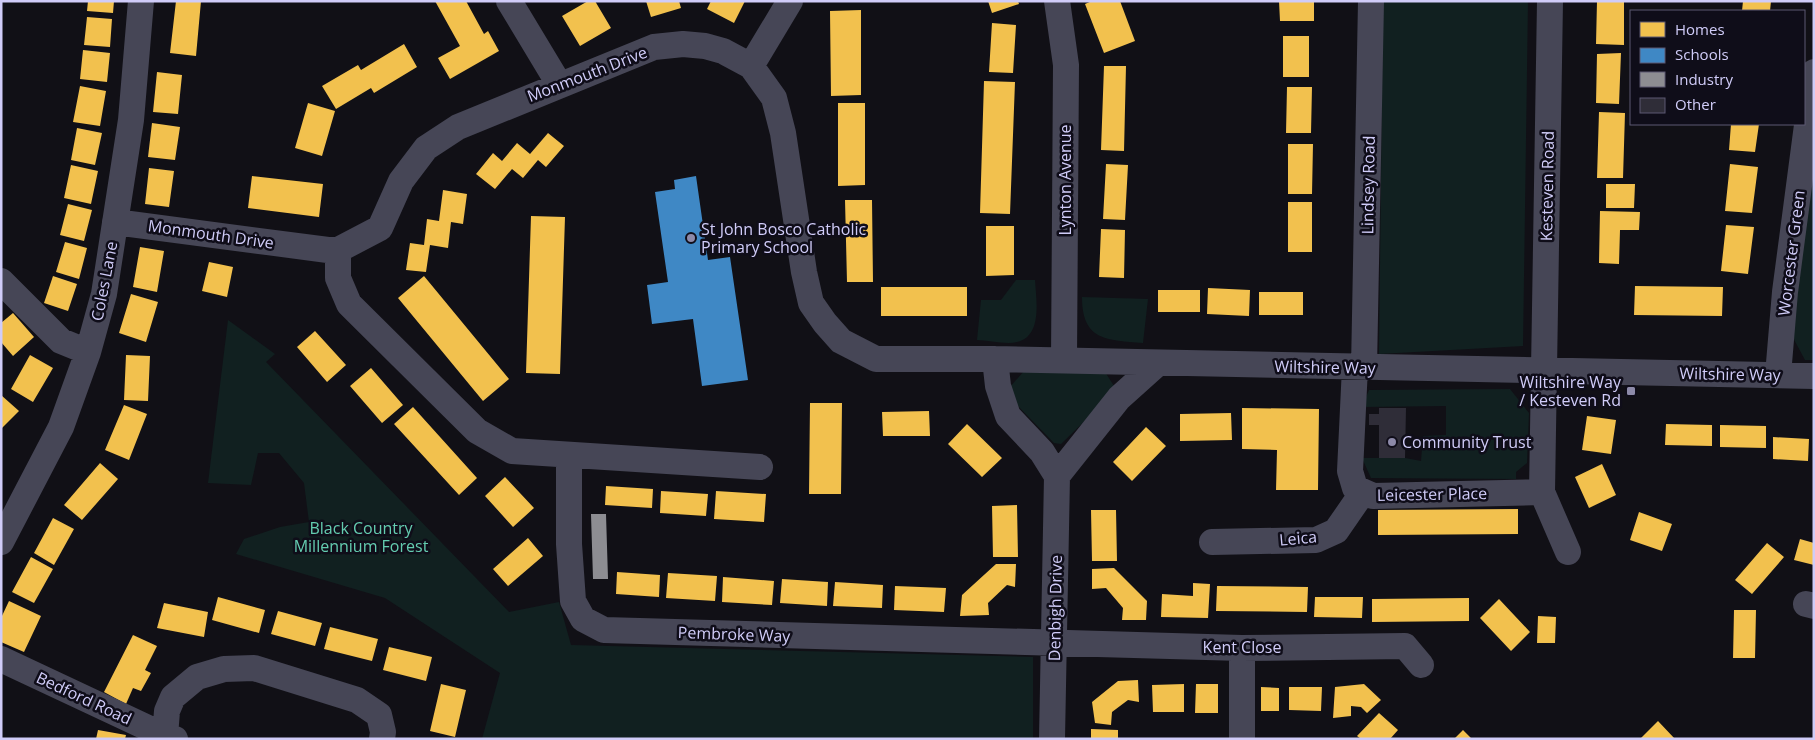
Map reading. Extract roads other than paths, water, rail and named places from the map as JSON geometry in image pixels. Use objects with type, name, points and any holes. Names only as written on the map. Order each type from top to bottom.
[{"type":"street","name":"Coles Lane","points":[[1,542],[61,427],[88,352],[104,294],[131,120],[141,1]]},
{"type":"street","points":[[509,1],[559,84]]},
{"type":"street","points":[[751,66],[790,1]]},
{"type":"street","name":"Lynton Avenue","points":[[1057,1],[1066,65],[1064,360]]},
{"type":"street","name":"Lindsey Road","points":[[1360,368],[1371,1]]},
{"type":"street","name":"Kesteven Road","points":[[1546,370],[1550,1]]},
{"type":"street","name":"Monmouth Drive","points":[[115,222],[338,250],[380,228],[400,181],[426,148],[458,127],[559,84],[654,47],[683,44],[705,46],[723,51],[751,66],[774,98],[783,133],[804,272],[811,303],[841,341]]},
{"type":"street","name":"Worcester Green","points":[[1778,375],[1785,292],[1814,72]]},
{"type":"street","points":[[338,250],[338,278],[350,304],[477,431],[512,451],[760,467]]},
{"type":"street","points":[[1,281],[62,342],[88,352]]},
{"type":"street","name":"Wiltshire Way","points":[[841,341],[876,359],[1064,360],[1360,368],[1814,376]]},
{"type":"street","points":[[995,359],[998,386],[1008,416],[1042,452],[1058,476],[1119,398],[1158,363]]},
{"type":"street","name":"Leicester Place","points":[[1360,368],[1350,471],[1355,488],[1373,496],[1542,492]]},
{"type":"street","points":[[1546,370],[1542,492],[1568,552]]},
{"type":"street","name":"Pembroke Way","points":[[569,456],[569,544],[573,602],[583,620],[604,630],[1054,644]]},
{"type":"street","name":"Denbigh Drive","points":[[1052,739],[1058,476]]},
{"type":"street","name":"Leica","points":[[1212,542],[1316,540],[1336,531],[1363,492]]},
{"type":"street","name":"Kent Close","points":[[1054,644],[1242,648],[1405,646],[1421,665]]},
{"type":"street","points":[[1242,648],[1242,739]]},
{"type":"street","name":"Bedford Road","points":[[1,659],[168,738]]},
{"type":"street","points":[[168,738],[167,711],[173,697],[197,677],[224,669],[254,668],[357,700],[379,715],[383,732],[382,739]]},
{"type":"place","name":"St John Bosco Catholic Primary School","points":[[691,238]]},
{"type":"place","name":"Wiltshire Way / Kesteven Rd","points":[[1631,391]]},
{"type":"place","name":"Community Trust","points":[[1392,442]]},
{"type":"park label","name":"Black Country Millennium Forest","points":[[361,537]]}]
